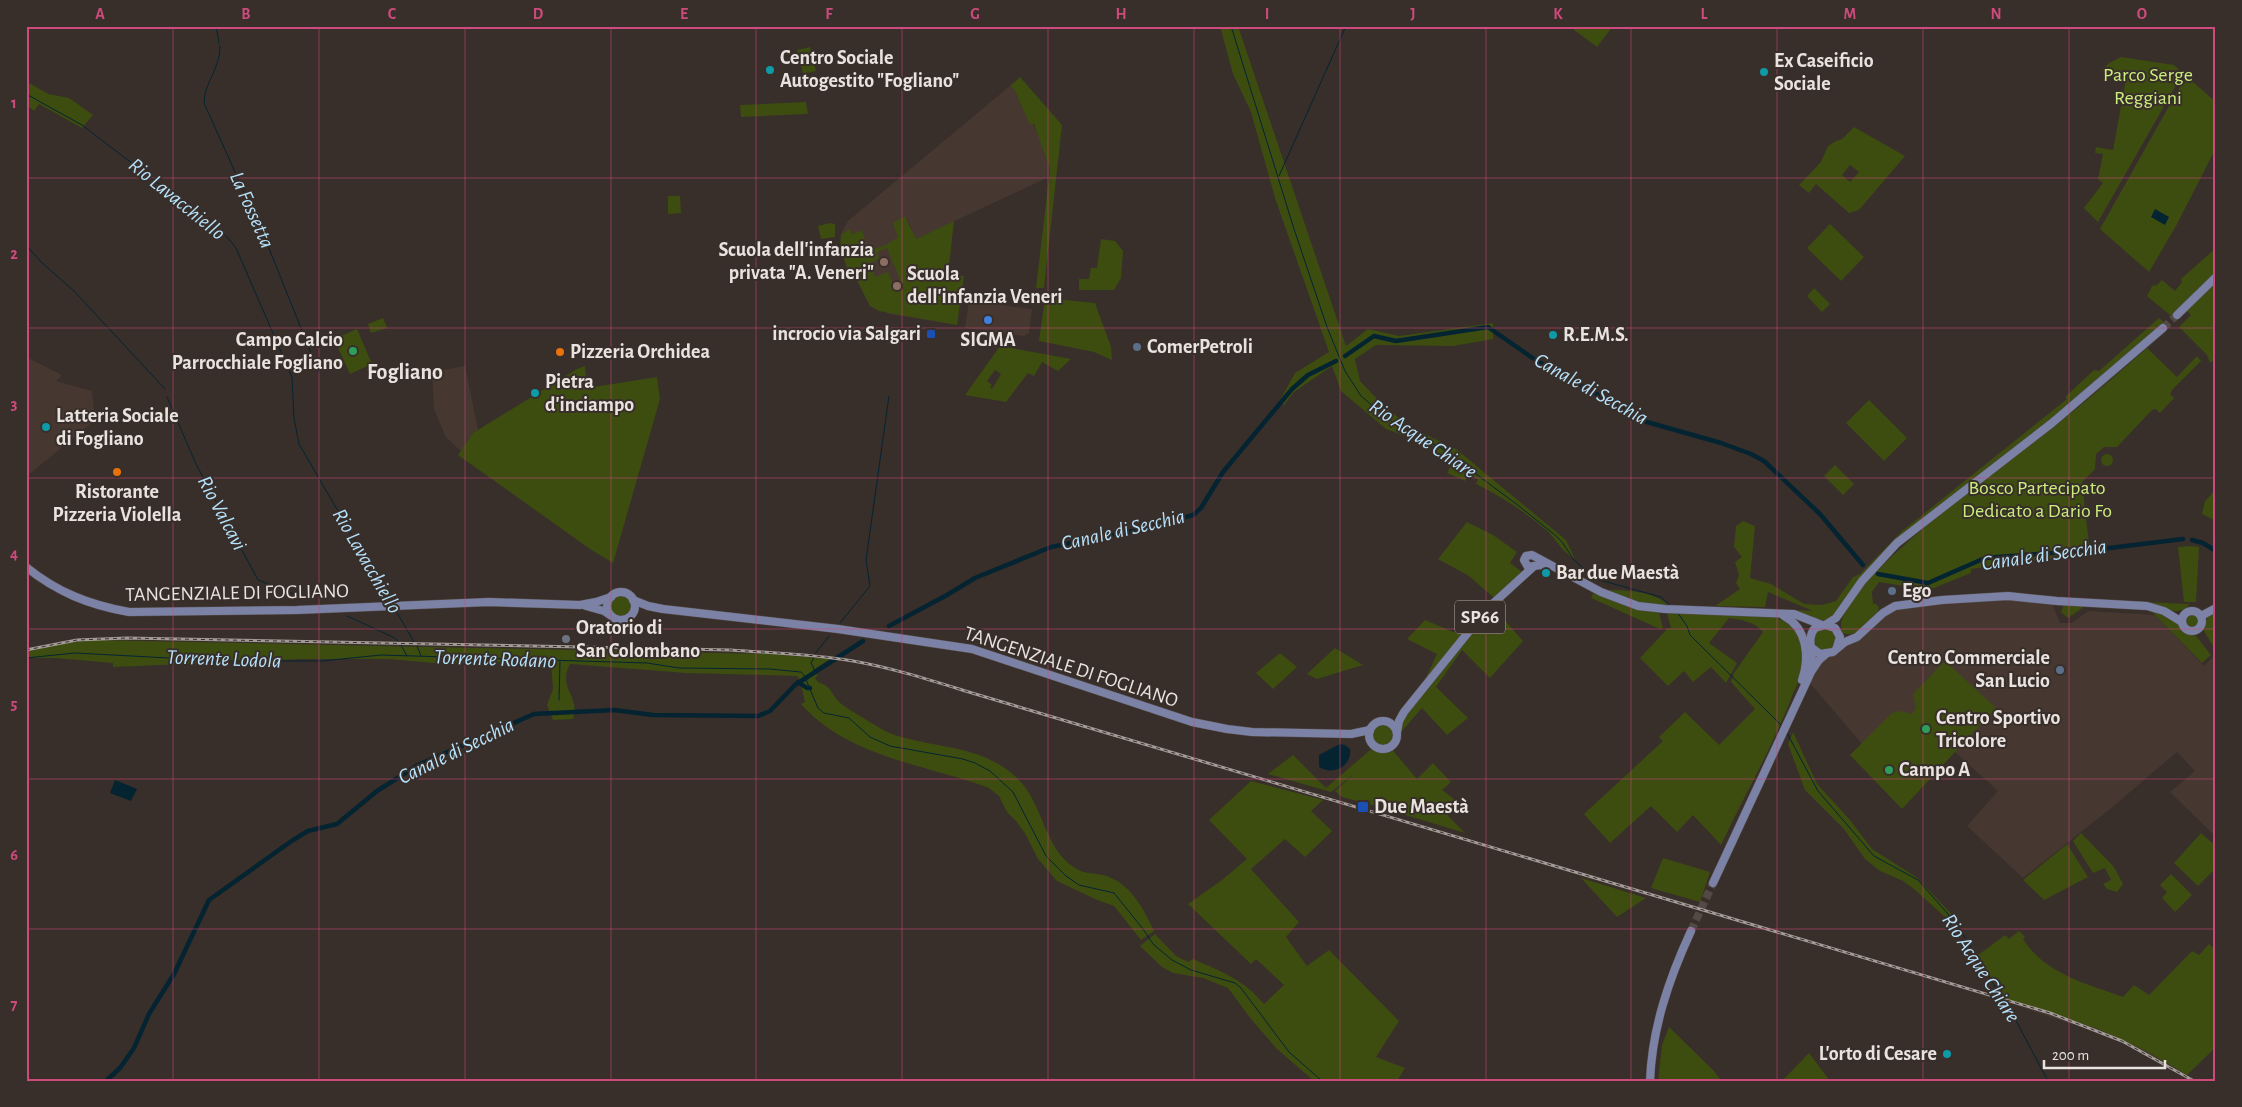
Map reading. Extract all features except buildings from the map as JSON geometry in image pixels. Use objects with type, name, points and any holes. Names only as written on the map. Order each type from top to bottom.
[{"type":"main road","points":[[2177,315],[2216,277]]},
{"type":"main road","points":[[1810,636],[1815,628],[1836,618],[1869,573],[1897,543],[2070,408],[2163,328]]},
{"type":"main road","name":"SP66","points":[[1404,712],[1487,609],[1523,577],[1532,564],[1551,566],[1629,604],[1681,610],[1786,614]]},
{"type":"main road","name":"TANGENZIALE DI FOGLIANO","points":[[26,567],[51,586],[69,596],[106,608],[129,612],[287,610],[489,602],[580,604],[598,602],[622,592],[648,606],[663,609],[838,629],[972,649],[1211,727],[1252,732],[1369,734]]},
{"type":"main road","points":[[1713,883],[1811,672],[1819,660],[1826,654],[1859,635],[1883,613],[1895,606],[1994,595],[2057,601],[2131,604],[2164,610],[2185,614],[2195,611],[2201,616],[2202,625],[2195,631],[2186,630],[2182,622],[2164,610]]},
{"type":"main road","points":[[610,615],[608,604],[611,597]]},
{"type":"main road","points":[[632,616],[635,608],[634,600]]},
{"type":"main road","name":"TANGENZIALE DI FOGLIANO","points":[[580,604],[595,607],[622,620],[642,611],[663,609]]},
{"type":"main road","points":[[2201,616],[2216,608]]},
{"type":"main road","points":[[1837,649],[1842,609]]},
{"type":"main road","points":[[1786,614],[1800,616],[1833,627],[1838,633],[1848,637],[1859,635]]},
{"type":"main road","points":[[1786,614],[1805,624],[1812,648],[1813,661],[1811,672]]},
{"type":"main road","points":[[1786,614],[1800,629],[1804,638],[1807,660],[1790,717]]},
{"type":"main road","points":[[2182,622],[2185,614]]},
{"type":"main road","points":[[1812,648],[1817,652],[1826,654]]},
{"type":"main road","points":[[1404,712],[1398,721],[1393,746],[1384,750],[1377,748],[1369,734],[1376,723],[1388,722],[1404,712]]},
{"type":"main road","points":[[1388,722],[1394,726],[1397,732]]},
{"type":"main road","points":[[1650,1081],[1653,1048],[1662,1009],[1674,970],[1691,931]]},
{"type":"shaded area","points":[[1010,86],[1014,89],[1030,125],[1033,124],[1041,141],[1050,169],[1049,177],[916,239],[906,216],[910,245],[957,325],[889,314],[870,306],[846,258],[862,230],[852,234],[850,230],[841,234],[848,221]]},
{"type":"shaded area","points":[[969,301],[1032,309],[1029,333],[1024,336],[965,328]]},
{"type":"shaded area","points":[[26,357],[62,375],[56,381],[92,391],[95,420],[26,477]]},
{"type":"shaded area","points":[[465,366],[478,430],[473,433],[461,451],[446,437],[434,409],[432,372]]},
{"type":"shaded area","points":[[1994,597],[2052,604],[2060,623],[2072,623],[2088,611],[2155,615],[2204,666],[2215,655],[2216,837],[2170,792],[2195,771],[2177,752],[2110,809],[2023,878],[1967,826],[1998,791],[1955,752],[1901,806],[1861,743],[1810,683],[1824,660],[1837,654],[1844,646],[1862,638],[1883,617],[1896,609]]},
{"type":"shaded area","points":[[1913,969],[1996,996],[1995,999],[1908,973]]},
{"type":"shaded area","points":[[2006,999],[2098,1029],[2146,1051],[2196,1081],[2192,1081],[2145,1053],[2105,1035],[2006,1002]]},
{"type":"green space","points":[[1220,26],[1238,26],[1346,346],[1368,329],[1399,336],[1493,323],[1493,339],[1453,346],[1376,345],[1355,359],[1360,381],[1385,407],[1410,427],[1456,449],[1566,540],[1575,559],[1529,516],[1476,484],[1478,479],[1469,474],[1465,481],[1447,473],[1453,462],[1434,450],[1435,447],[1386,429],[1341,391],[1332,366],[1294,392],[1284,405],[1279,402],[1295,373],[1329,352],[1275,198],[1251,112],[1233,74]]},
{"type":"green space","points":[[1577,26],[1613,26],[1597,47],[1574,30]]},
{"type":"green space","points":[[810,47],[816,71],[803,74],[797,50]]},
{"type":"green space","name":"Parco Serge Reggiani","points":[[2121,57],[2174,65],[2183,73],[2098,222],[2084,208],[2103,183],[2098,179],[2103,154],[2095,153],[2096,147],[2113,150],[2127,73],[2101,71],[2109,63]]},
{"type":"green space","points":[[2186,76],[2216,102],[2216,148],[2176,226],[2149,272],[2100,229]]},
{"type":"green space","points":[[1020,77],[1062,125],[1044,288],[1036,288],[1050,169],[1034,124],[1030,125],[1014,89],[1010,86]]},
{"type":"green space","points":[[26,81],[48,94],[69,98],[93,115],[82,128],[39,104],[34,111],[26,105]]},
{"type":"green space","points":[[806,102],[808,114],[741,117],[740,105]]},
{"type":"green space","points":[[1854,127],[1905,156],[1859,210],[1849,213],[1816,184],[1809,193],[1799,185],[1821,162],[1828,146],[1842,139]],"holes":[[[1850,165],[1859,172],[1850,182],[1842,175]]]},
{"type":"green space","points":[[668,196],[680,196],[681,213],[668,214]]},
{"type":"green space","points":[[905,216],[916,239],[954,221],[948,275],[964,276],[957,325],[879,311],[870,306],[855,276],[850,277],[840,247],[841,234],[850,229],[852,234],[862,230],[868,251],[886,245],[898,237],[893,223]],"holes":[[[887,248],[904,289],[895,289],[888,272],[875,277],[870,263],[879,259],[877,252]]]},
{"type":"green space","points":[[830,223],[835,224],[835,237],[821,239],[818,226]]},
{"type":"green space","points":[[1830,224],[1864,257],[1841,281],[1807,248]]},
{"type":"green space","points":[[1101,239],[1115,241],[1123,251],[1121,278],[1114,290],[1079,290],[1079,279],[1089,279],[1091,268],[1097,268]]},
{"type":"green space","points":[[2216,248],[2216,272],[2171,316],[2147,296],[2152,286],[2157,285],[2162,280],[2175,291],[2182,282],[2181,279]]},
{"type":"green space","points":[[2216,283],[2216,358],[2210,363],[2207,355],[2179,327],[2191,315],[2187,311]]},
{"type":"green space","points":[[1814,288],[1830,304],[1822,312],[1807,296]]},
{"type":"green space","points":[[1045,298],[1095,303],[1111,347],[1112,360],[1094,352],[1039,341]]},
{"type":"green space","points":[[383,318],[387,328],[371,333],[368,324]]},
{"type":"green space","points":[[2159,318],[2164,322],[2077,399],[1896,540],[1860,578],[1836,614],[1826,621],[1807,617],[1798,610],[1813,611],[1768,592],[1765,607],[1715,606],[1740,589],[1736,583],[1739,575],[1735,562],[1742,557],[1734,547],[1736,526],[1743,521],[1755,526],[1750,578],[1771,584],[1804,604],[1822,605],[1836,601],[1853,577],[1860,574],[1901,532],[2067,399],[2065,397],[2094,370],[2099,371]]},
{"type":"green space","name":"Campo Calcio Parrocchiale Fogliano","points":[[357,329],[372,364],[350,374],[334,339]]},
{"type":"green space","points":[[1000,346],[1071,359],[1058,371],[1042,362],[1034,376],[1028,373],[1006,402],[965,395]],"holes":[[[995,370],[1001,374],[992,389],[990,387],[992,385],[987,381]]]},
{"type":"green space","name":"Bosco Partecipato Dedicato a Dario Fo","points":[[2147,348],[2177,377],[2197,356],[2201,361],[2172,390],[2170,394],[2174,398],[2160,413],[2156,409],[2152,410],[2117,447],[2104,447],[2096,454],[2095,469],[2082,482],[2090,553],[1971,569],[1971,573],[1929,590],[1879,582],[1872,592],[1873,604],[1879,607],[1870,623],[1859,631],[1848,634],[1842,633],[1845,613],[1863,587],[1891,557],[1926,526],[2061,421]]},
{"type":"green space","points":[[585,366],[587,388],[657,377],[660,399],[613,563],[590,549],[458,455],[473,433],[577,369]]},
{"type":"green space","points":[[1869,400],[1907,438],[1884,461],[1846,423]]},
{"type":"green space","points":[[2109,454],[2112,455],[2112,465],[2105,466],[2102,465],[2101,458],[2102,455]]},
{"type":"green space","points":[[1835,465],[1854,484],[1843,495],[1824,476]]},
{"type":"green space","points":[[2216,489],[2216,521],[2202,514],[2205,501]]},
{"type":"green space","points":[[1467,522],[1493,535],[1517,552],[1510,563],[1522,572],[1508,584],[1513,590],[1495,609],[1523,641],[1490,678],[1462,650],[1436,687],[1468,718],[1447,735],[1422,708],[1389,746],[1417,779],[1433,763],[1451,782],[1442,790],[1459,803],[1448,816],[1465,833],[1399,813],[1402,806],[1379,798],[1376,806],[1342,797],[1335,791],[1355,773],[1331,792],[1268,774],[1293,755],[1326,788],[1376,745],[1372,736],[1374,729],[1384,724],[1392,728],[1399,720],[1418,693],[1437,654],[1407,639],[1425,620],[1458,634],[1494,598],[1469,576],[1438,559]]},
{"type":"green space","points":[[2178,547],[2199,547],[2196,602],[2184,602]]},
{"type":"green space","points":[[1603,590],[1648,594],[1663,601],[1670,607],[1645,605]]},
{"type":"green space","points":[[1593,593],[1634,608],[1659,613],[1663,628],[1660,629],[1591,598]]},
{"type":"green space","points":[[617,595],[625,595],[632,602],[632,610],[625,617],[617,617],[610,610],[610,602]]},
{"type":"green space","points":[[2146,602],[2190,603],[2186,608],[2176,611],[2164,609]]},
{"type":"green space","points":[[2064,604],[2141,607],[2157,611],[2178,623],[2187,633],[2196,636],[2211,655],[2202,663],[2148,610],[2085,606],[2068,618],[2061,612]]},
{"type":"green space","points":[[2216,612],[2216,637],[2214,639],[2216,651],[2204,631],[2207,618]]},
{"type":"green space","points":[[1667,613],[1773,617],[1789,624],[1799,637],[1802,645],[1803,662],[1801,675],[1775,736],[1721,845],[1693,815],[1677,832],[1651,806],[1610,843],[1584,814],[1663,741],[1659,737],[1685,712],[1719,745],[1755,709],[1731,682],[1734,673],[1763,632],[1752,623],[1729,618],[1709,643],[1737,663],[1726,683],[1711,667],[1693,682],[1684,671],[1668,686],[1640,658],[1668,628],[1671,628]]},
{"type":"green space","points":[[2189,614],[2195,614],[2199,621],[2195,628],[2189,628],[2185,624],[2185,618]]},
{"type":"green space","points":[[1825,628],[1833,631],[1836,639],[1833,647],[1825,650],[1817,647],[1814,639],[1817,631]]},
{"type":"green space","points":[[95,640],[768,654],[830,659],[813,670],[818,675],[815,678],[828,688],[839,702],[854,712],[887,732],[904,738],[955,748],[987,758],[1002,766],[1017,778],[1031,797],[1053,843],[1067,862],[1079,870],[1109,877],[1124,886],[1142,907],[1154,931],[1141,940],[1114,906],[1057,881],[1038,859],[1026,835],[1007,812],[999,796],[989,788],[865,748],[842,737],[820,722],[801,704],[805,702],[800,680],[797,676],[686,673],[570,664],[566,680],[574,704],[573,719],[553,720],[547,705],[553,689],[551,662],[433,663],[389,659],[300,659],[113,667],[113,663],[56,658],[26,658],[26,652],[59,644]]},
{"type":"green space","points":[[1335,648],[1363,665],[1317,679],[1307,674]]},
{"type":"green space","points":[[1280,653],[1297,667],[1273,689],[1256,673]]},
{"type":"green space","name":"Centro Sportivo Tricolore","points":[[1945,661],[1996,708],[1902,809],[1850,755],[1892,713],[1900,711],[1912,714],[1916,708],[1913,694]]},
{"type":"green space","points":[[1793,732],[1817,784],[1850,820],[1872,849],[1916,877],[1960,923],[1956,927],[1914,889],[1903,881],[1880,871],[1865,859],[1844,829],[1805,790],[1788,744]]},
{"type":"green space","points":[[1251,781],[1323,800],[1311,811],[1332,831],[1305,857],[1285,839],[1251,869],[1299,922],[1286,937],[1307,966],[1329,950],[1399,1021],[1376,1057],[1405,1068],[1397,1081],[1314,1081],[1277,1049],[1228,988],[1203,978],[1173,973],[1162,967],[1140,946],[1155,934],[1176,956],[1188,962],[1193,959],[1232,977],[1264,1004],[1284,985],[1256,959],[1251,964],[1188,904],[1222,880],[1247,859],[1209,820]]},
{"type":"green space","points":[[2081,833],[2114,867],[2123,884],[2117,892],[2107,889],[2103,884],[2111,880],[2105,868],[2093,873],[2073,841]]},
{"type":"green space","points":[[2201,833],[2216,846],[2216,868],[2198,886],[2174,863]]},
{"type":"green space","points":[[2067,844],[2088,877],[2044,900],[2023,880]]},
{"type":"green space","points":[[1663,858],[1710,872],[1700,902],[1651,888]]},
{"type":"green space","points":[[2171,874],[2192,895],[2175,912],[2162,898],[2167,892],[2160,885]]},
{"type":"green space","points":[[1581,878],[1646,898],[1617,917]]},
{"type":"green space","points":[[2019,931],[2025,937],[2023,939],[2032,951],[2055,969],[2081,982],[2123,997],[2134,985],[2149,995],[2192,951],[2199,955],[2209,944],[2216,951],[2216,1047],[2187,1075],[2146,1051],[2098,1029],[2004,998],[1977,956],[2005,935],[2009,939]]},
{"type":"green space","points":[[1669,1027],[1714,1071],[1720,1079],[1718,1081],[1658,1081],[1662,1045]]},
{"type":"green space","points":[[1809,1053],[1830,1081],[1782,1081]]},
{"type":"water","points":[[2155,209],[2169,217],[2165,225],[2151,217]]},
{"type":"water","points":[[1340,744],[1350,749],[1350,755],[1345,765],[1336,770],[1325,770],[1319,767],[1319,755]]},
{"type":"water","points":[[115,780],[137,789],[131,801],[110,793]]},
{"type":"waterway","name":"La Fossetta","points":[[216,26],[219,43]]},
{"type":"waterway","name":"Rio Acque Chiare","points":[[1231,26],[1294,229],[1327,327],[1345,371],[1361,396],[1391,421],[1441,448],[1519,506],[1555,535],[1574,560],[1596,579],[1661,597],[1671,606]]},
{"type":"waterway","points":[[1279,176],[1346,26]]},
{"type":"waterway","name":"La Fossetta","points":[[220,46],[220,54],[204,103],[266,241],[319,373]]},
{"type":"waterway","name":"Rio Lavacchiello","points":[[26,94],[82,125],[210,223],[228,238],[236,248],[292,377],[294,418],[299,444],[392,604]]},
{"type":"waterway","name":"Rio Valcavi","points":[[26,245],[41,262],[74,291],[165,389]]},
{"type":"waterway","name":"Canale di Secchia","points":[[1345,356],[1374,336],[1396,341],[1488,327],[1537,361],[1647,422],[1721,443],[1764,461],[1820,514],[1863,565]]},
{"type":"waterway","name":"Canale di Secchia","points":[[889,626],[975,578],[1051,547],[1148,528],[1193,515],[1201,508],[1223,472],[1292,389],[1308,375],[1336,361]]},
{"type":"waterway","points":[[840,623],[870,586],[866,560],[889,396]]},
{"type":"waterway","name":"Rio Valcavi","points":[[167,397],[196,464],[258,580],[306,599]]},
{"type":"waterway","name":"Canale di Secchia","points":[[1878,574],[1928,583],[1985,558],[2093,550],[2183,539]]},
{"type":"waterway","name":"Canale di Secchia","points":[[2192,540],[2203,543],[2216,551]]},
{"type":"waterway","name":"Rio Lavacchiello","points":[[395,609],[414,642]]},
{"type":"waterway","name":"Rio Acque Chiare","points":[[1677,612],[1687,626],[1690,635],[1781,725]]},
{"type":"waterway","name":"Rio Valcavi","points":[[347,616],[395,638],[399,642]]},
{"type":"waterway","points":[[815,654],[829,636]]},
{"type":"waterway","name":"Canale di Secchia","points":[[106,1081],[120,1068],[134,1048],[149,1014],[174,974],[209,900],[308,831],[337,824],[377,791],[418,765],[534,714],[614,710],[653,715],[758,716],[770,711],[795,685],[863,641]]},
{"type":"waterway","name":"Rio Valcavi","points":[[401,645],[407,656]]},
{"type":"waterway","name":"Rio Lavacchiello","points":[[417,646],[421,656]]},
{"type":"waterway","name":"Torrente Rodano","points":[[26,658],[75,653],[226,661],[322,661],[381,655],[647,663],[679,668],[770,669],[801,672],[818,708],[824,713],[849,718],[870,737],[890,746],[963,759],[990,771],[1013,792],[1046,856],[1066,876],[1079,885],[1114,893],[1153,944],[1172,960],[1191,970],[1235,983],[1241,988],[1289,1052],[1322,1081]]},
{"type":"waterway","points":[[814,657],[811,663],[815,671]]},
{"type":"waterway","points":[[559,700],[560,662]]},
{"type":"waterway","points":[[798,682],[810,688]]},
{"type":"waterway","name":"Rio Acque Chiare","points":[[1787,733],[1818,791],[1874,856],[1918,880],[1956,923],[2014,1017],[2048,1081]]},
{"type":"tunnel","points":[[2163,328],[2177,315]]},
{"type":"tunnel","points":[[1691,931],[1713,883]]},
{"type":"railway","points":[[26,650],[77,640],[127,638],[731,650],[853,661],[928,679],[2050,1013],[2122,1041],[2194,1081]]},
{"type":"place","name":"Centro Sociale Autogestito \"Fogliano\"","points":[[770,70]]},
{"type":"place","name":"Ex Caseificio Sociale","points":[[1764,72]]},
{"type":"place","name":"Scuola dell'infanzia privata \"A. Veneri\"","points":[[884,262]]},
{"type":"place","name":"Scuola dell'infanzia Veneri","points":[[897,286]]},
{"type":"place","name":"SIGMA","points":[[988,320]]},
{"type":"place","name":"incrocio via Salgari","points":[[931,334]]},
{"type":"place","name":"R.E.M.S.","points":[[1553,335]]},
{"type":"place","name":"ComerPetroli","points":[[1137,347]]},
{"type":"place","name":"Campo Calcio Parrocchiale Fogliano","points":[[353,351]]},
{"type":"place","name":"Pizzeria Orchidea","points":[[560,352]]},
{"type":"place","name":"Pietra d'inciampo","points":[[535,393]]},
{"type":"place","name":"Latteria Sociale di Fogliano","points":[[46,427]]},
{"type":"place","name":"Ristorante Pizzeria Violella","points":[[117,472]]},
{"type":"place","name":"Bar due Maestà","points":[[1546,573]]},
{"type":"place","name":"Ego","points":[[1892,591]]},
{"type":"place","name":"Oratorio di San Colombano","points":[[566,639]]},
{"type":"place","name":"Centro Commerciale San Lucio","points":[[2060,670]]},
{"type":"place","name":"Centro Sportivo Tricolore","points":[[1926,729]]},
{"type":"place","name":"Campo A","points":[[1889,770]]},
{"type":"place","name":"Due Maestà","points":[[1363,807]]},
{"type":"place","name":"L'orto di Cesare","points":[[1947,1054]]},
{"type":"district","name":"Fogliano","points":[[405,372]]},
{"type":"water label","name":"Torrente Lodola","points":[[224,659]]}]
